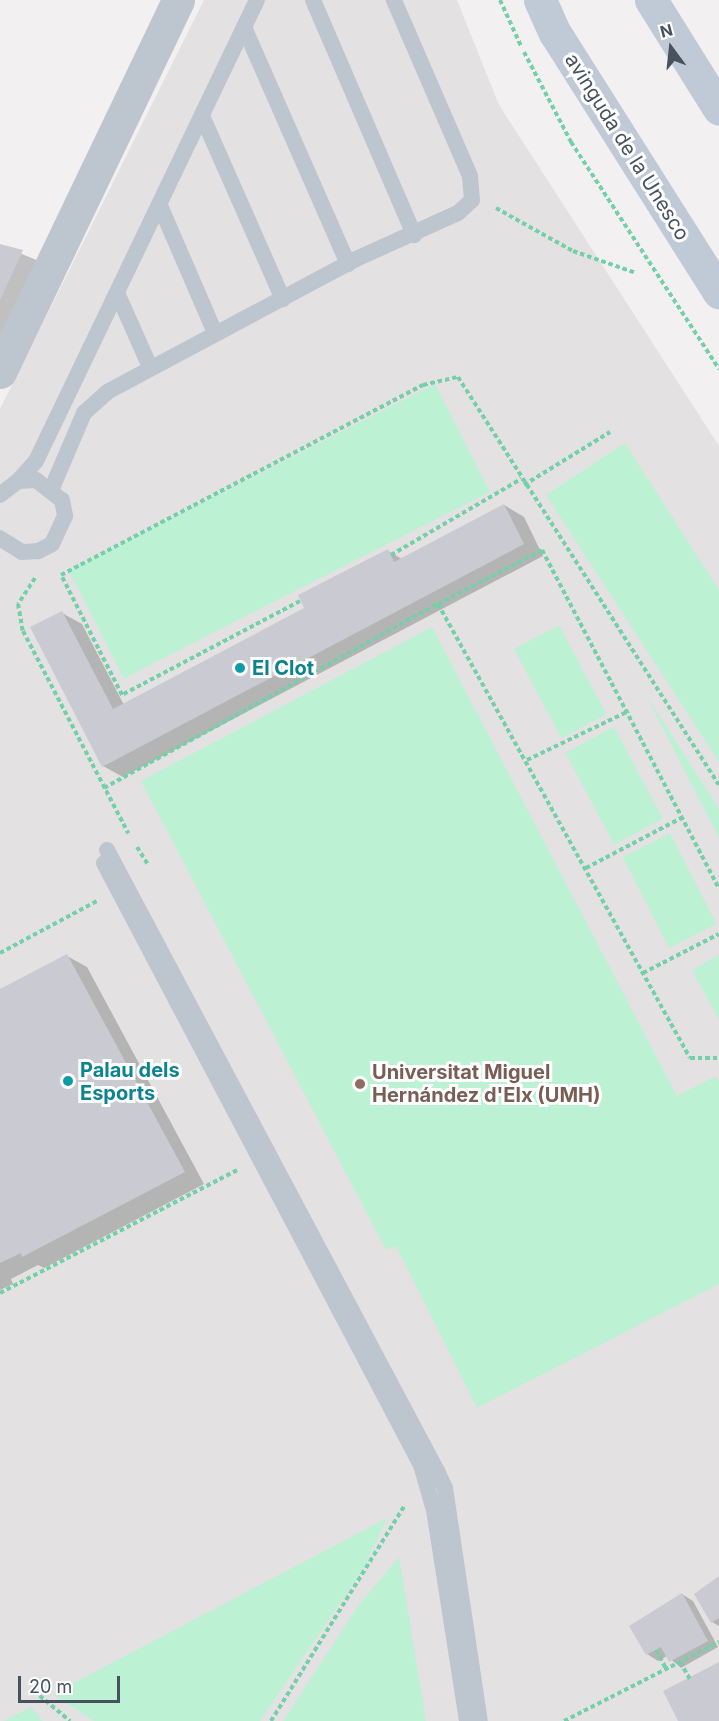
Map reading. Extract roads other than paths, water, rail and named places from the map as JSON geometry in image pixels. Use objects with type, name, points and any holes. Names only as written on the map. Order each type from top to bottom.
[{"type":"main road","name":"avinguda de la Unesco","points":[[540,0],[555,33],[719,292]]},
{"type":"main road","points":[[653,1],[719,109]]},
{"type":"street","points":[[0,372],[178,0]]},
{"type":"lane","points":[[0,495],[18,481],[36,461],[161,208],[257,0]]},
{"type":"lane","points":[[313,0],[414,235]]},
{"type":"lane","points":[[52,488],[84,413],[150,367],[348,264],[414,235],[472,200],[470,176],[394,0]]},
{"type":"lane","points":[[244,27],[348,264]]},
{"type":"lane","points":[[203,118],[283,299]]},
{"type":"lane","points":[[161,208],[215,333]]},
{"type":"lane","points":[[118,295],[150,367]]},
{"type":"lane","points":[[0,538],[22,552],[52,544],[65,516],[52,488],[36,480],[18,481]]},
{"type":"lane","points":[[467,1721],[434,1510],[421,1465],[106,857],[445,1488],[480,1721]]},
{"type":"place","name":"El Clot","points":[[240,668]]},
{"type":"place","name":"Palau dels Esports","points":[[68,1081]]},
{"type":"place","name":"Universitat Miguel Hernández d'Elx (UMH)","points":[[360,1084]]}]
